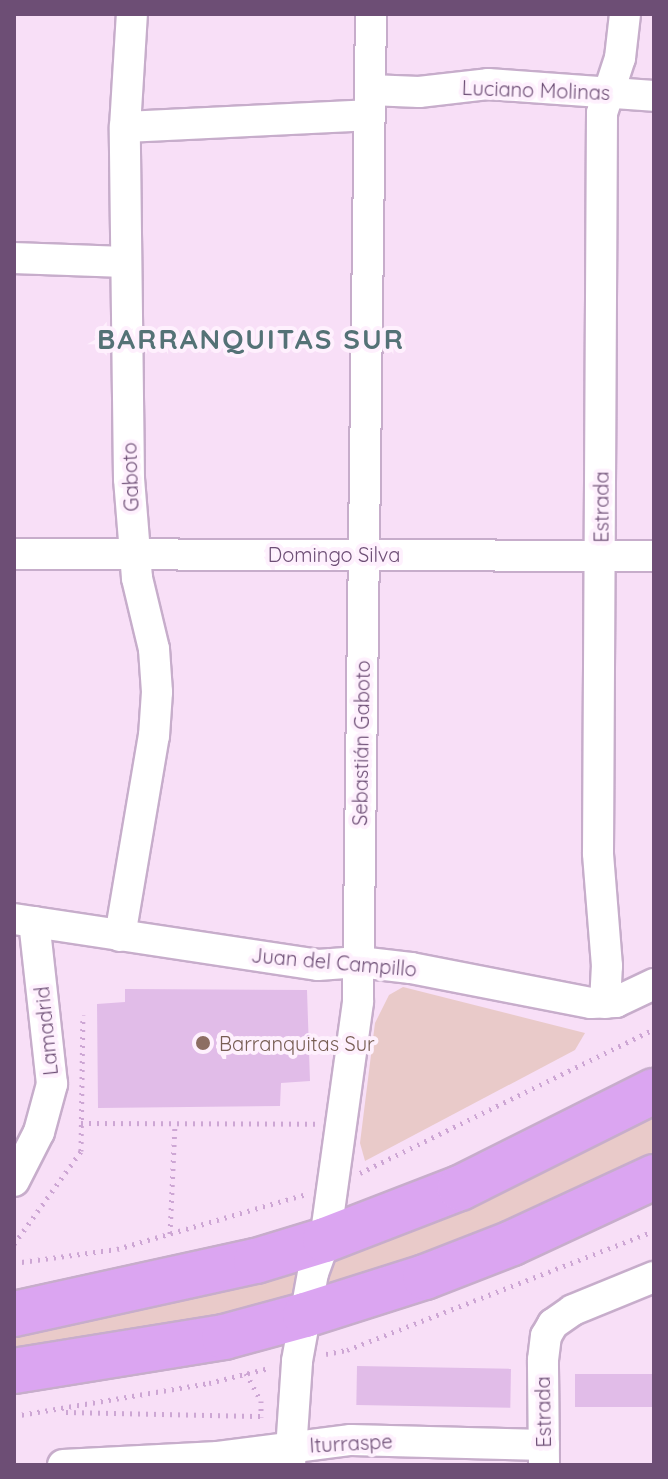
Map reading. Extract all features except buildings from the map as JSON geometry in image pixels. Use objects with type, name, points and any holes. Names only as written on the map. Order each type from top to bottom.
[{"type":"highway","points":[[14,1314],[215,1271],[325,1240],[460,1188],[654,1091]]},
{"type":"highway","points":[[14,1371],[224,1337],[305,1315],[425,1277],[654,1177]]},
{"type":"street","name":"Gaboto","points":[[120,936],[157,711],[154,649],[134,552],[124,262],[125,127],[132,14]]},
{"type":"street","name":"Sebastián Gaboto","points":[[281,1455],[313,1273],[325,1240],[358,1002],[371,14]]},
{"type":"street","name":"Estrada","points":[[605,1003],[607,966],[598,853],[602,113],[620,58],[625,14]]},
{"type":"street","name":"Luciano Molinas","points":[[125,127],[369,103],[419,92],[488,84],[654,96]]},
{"type":"street","points":[[14,258],[124,262]]},
{"type":"street","name":"Domingo Silva","points":[[14,554],[654,556]]},
{"type":"street","name":"Juan del Campillo","points":[[24,920],[318,965],[359,962],[411,968],[574,1001],[605,1003]]},
{"type":"street","name":"Lamadrid","points":[[14,1181],[39,1132],[52,1084],[24,920]]},
{"type":"street","points":[[605,1003],[626,998],[654,984]]},
{"type":"street","name":"Estrada","points":[[544,1455],[543,1360],[546,1336],[553,1324],[573,1310],[654,1277]]},
{"type":"street","name":"Iturraspe","points":[[63,1465],[281,1455],[351,1440],[544,1455]]},
{"type":"path","points":[[81,1123],[322,1124]]},
{"type":"path","points":[[170,1234],[175,1124]]},
{"type":"path","points":[[246,1373],[261,1401],[261,1416],[281,1455]]},
{"type":"path","points":[[55,1412],[261,1416]]},
{"type":"shaded area","points":[[14,14],[654,14],[654,1465],[14,1465]]},
{"type":"shaded area","points":[[403,987],[585,1033],[575,1050],[365,1161],[360,1143],[375,1023],[389,995]]},
{"type":"shaded area","points":[[654,1091],[654,1177],[512,1243],[14,1371],[14,1314],[174,1281]]},
{"type":"place","name":"Barranquitas Sur","points":[[203,1043]]},
{"type":"district","name":"BARRANQUITAS SUR","points":[[251,339]]}]
